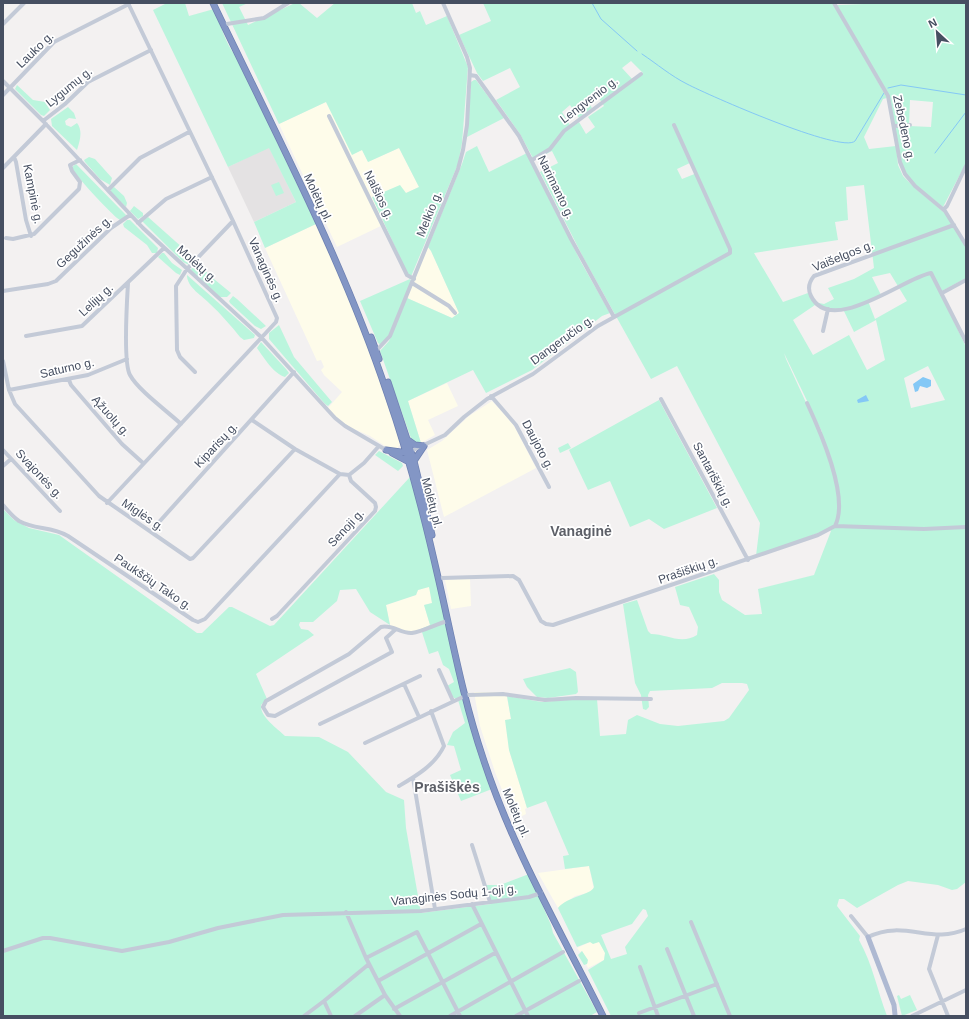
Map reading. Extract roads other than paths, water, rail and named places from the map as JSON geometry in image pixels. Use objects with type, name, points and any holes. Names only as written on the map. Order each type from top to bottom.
[{"type":"highway","name":"Molėtų pl.","points":[[213,3],[346,284],[409,450]]},
{"type":"highway","name":"Molėtų pl.","points":[[217,3],[334,248],[376,351],[405,440]]},
{"type":"highway","points":[[395,452],[405,440],[415,445],[424,446]]},
{"type":"highway","points":[[412,461],[424,446]]},
{"type":"highway","points":[[386,450],[395,452],[412,461]]},
{"type":"highway","points":[[395,452],[409,450],[412,461]]},
{"type":"highway","name":"Molėtų pl.","points":[[412,461],[428,516],[466,696],[485,755],[508,815],[607,1016]]},
{"type":"highway","name":"Molėtų pl.","points":[[412,461],[448,621],[479,746],[494,789],[516,842],[603,1016]]},
{"type":"main road","points":[[868,937],[880,968],[883,983],[896,1015]]},
{"type":"street","points":[[3,24],[24,3]]},
{"type":"street","points":[[227,24],[264,18],[288,3]]},
{"type":"street","name":"Melkio g.","points":[[376,351],[390,336],[462,158],[467,125],[470,75],[468,60],[443,3]]},
{"type":"street","name":"Zebedeno g.","points":[[834,3],[888,96],[900,162],[905,174],[915,186],[944,209],[966,245]]},
{"type":"street","name":"Vanaginės g.","points":[[107,503],[142,463],[262,337],[277,318],[233,221],[128,4]]},
{"type":"street","name":"Lauko g.","points":[[3,95],[54,42],[128,4]]},
{"type":"street","name":"Lygumų g.","points":[[45,122],[97,76],[151,50]]},
{"type":"street","name":"Lengvenio g.","points":[[532,160],[550,149],[564,131],[642,74]]},
{"type":"street","name":"Narimanto g.","points":[[470,75],[476,76],[514,128],[614,317]]},
{"type":"street","name":"Molėtų g.","points":[[3,82],[45,122],[138,223],[262,337],[339,422],[386,450]]},
{"type":"street","name":"Nalšios g.","points":[[329,116],[407,275],[413,281],[449,306],[455,313]]},
{"type":"street","points":[[3,168],[45,122]]},
{"type":"street","name":"Dangeručio g.","points":[[409,450],[424,446],[445,435],[464,417],[491,396],[532,374],[582,337],[614,317],[730,253],[730,249],[701,188],[674,125]]},
{"type":"street","points":[[894,126],[910,126]]},
{"type":"street","points":[[108,190],[140,158],[189,132]]},
{"type":"street","name":"Kampinė g.","points":[[14,157],[26,220],[31,236]]},
{"type":"street","name":"Kampinė g.","points":[[6,238],[13,240],[31,236],[79,189],[81,183],[72,171],[70,165],[80,160]]},
{"type":"street","points":[[944,209],[947,206],[966,166]]},
{"type":"street","points":[[138,223],[166,199],[212,178]]},
{"type":"street","name":"Gegužinės g.","points":[[3,291],[48,284],[56,281],[111,228],[130,215]]},
{"type":"street","points":[[195,372],[178,354],[176,343],[176,286],[187,269],[233,221]]},
{"type":"street","name":"Vaišelgos g.","points":[[828,309],[816,303],[809,291],[810,282],[814,276],[954,226]]},
{"type":"street","name":"Lelijų g.","points":[[26,336],[82,326],[164,248]]},
{"type":"street","points":[[823,331],[828,309],[848,308],[876,299],[929,273],[932,274],[966,342]]},
{"type":"street","points":[[942,293],[966,280]]},
{"type":"street","points":[[128,283],[128,371],[132,378],[180,424]]},
{"type":"street","name":"Saturno g.","points":[[9,390],[69,380],[97,372],[127,359]]},
{"type":"street","name":"Miglės g.","points":[[3,361],[9,390],[19,408],[99,496],[107,503],[192,559],[295,449]]},
{"type":"street","name":"Kiparisų g.","points":[[150,531],[294,372]]},
{"type":"street","name":"Ąžuolų g.","points":[[69,380],[71,385],[107,427],[142,463]]},
{"type":"street","name":"Daujoto g.","points":[[491,396],[516,425],[549,487]]},
{"type":"street","name":"Santariškių g.","points":[[661,399],[748,560]]},
{"type":"street","points":[[807,403],[825,442],[839,499],[840,513],[835,526]]},
{"type":"street","points":[[252,420],[295,449],[340,474],[349,476],[364,463],[379,446]]},
{"type":"street","name":"Svajonės g.","points":[[3,450],[60,511]]},
{"type":"street","points":[[3,466],[11,459]]},
{"type":"street","name":"Paukščių Tako g.","points":[[3,505],[18,520],[27,524],[57,530],[68,536],[198,622],[205,619],[340,474]]},
{"type":"street","name":"Senoji g.","points":[[272,619],[277,616],[375,511],[376,507],[374,501],[351,481],[349,476]]},
{"type":"street","name":"Prašiškių g.","points":[[442,578],[513,576],[519,580],[541,621],[546,624],[553,625],[748,560],[818,535],[835,526],[924,528],[966,527]]},
{"type":"street","points":[[396,629],[386,638],[392,652],[275,716],[269,716],[264,710],[263,705],[266,701],[349,654],[381,628],[388,626],[412,633],[448,621]]},
{"type":"street","points":[[439,670],[453,701]]},
{"type":"street","points":[[320,724],[420,676]]},
{"type":"street","points":[[404,684],[419,717]]},
{"type":"street","points":[[365,743],[466,696],[503,694],[545,700],[576,698],[651,699]]},
{"type":"street","points":[[399,786],[413,778],[436,758],[444,746],[431,711]]},
{"type":"street","points":[[413,778],[435,909]]},
{"type":"street","points":[[472,845],[490,902]]},
{"type":"street","name":"Vanaginės Sodų 1-oji g.","points":[[3,951],[43,938],[50,938],[122,951],[169,942],[218,928],[283,915],[346,912],[395,912],[435,909],[529,897],[541,893]]},
{"type":"street","points":[[472,904],[495,953],[528,1016]]},
{"type":"street","points":[[346,912],[366,958],[385,995],[400,1016]]},
{"type":"street","points":[[851,916],[868,937],[890,930],[951,935],[966,929]]},
{"type":"street","points":[[691,922],[730,1016]]},
{"type":"street","points":[[378,981],[481,924]]},
{"type":"street","points":[[366,958],[417,932],[459,1014]]},
{"type":"street","points":[[938,934],[929,968],[948,1016]]},
{"type":"street","points":[[667,949],[694,1016]]},
{"type":"street","points":[[450,1016],[459,1014],[510,982],[563,952]]},
{"type":"street","points":[[394,1009],[495,953]]},
{"type":"street","points":[[304,1016],[369,964]]},
{"type":"street","points":[[640,967],[658,1016]]},
{"type":"street","points":[[516,1016],[579,981]]},
{"type":"street","points":[[639,1013],[717,984]]},
{"type":"street","points":[[912,1016],[966,990]]},
{"type":"street","points":[[355,1016],[385,995]]},
{"type":"street","points":[[324,1001],[331,1016]]},
{"type":"water","points":[[923,377],[931,380],[931,386],[927,388],[920,386],[918,391],[915,392],[913,384]]},
{"type":"water","points":[[866,395],[869,401],[858,403],[857,400]]},
{"type":"waterway","points":[[592,3],[601,19],[637,51]]},
{"type":"waterway","points":[[642,54],[681,81],[720,99],[802,132],[845,143],[855,141],[884,93]]},
{"type":"waterway","points":[[888,88],[901,85],[966,95]]},
{"type":"waterway","points":[[935,153],[966,112]]},
{"type":"district","name":"Vanaginė","points":[[581,531]]},
{"type":"district","name":"Prašiškės","points":[[447,787]]}]
